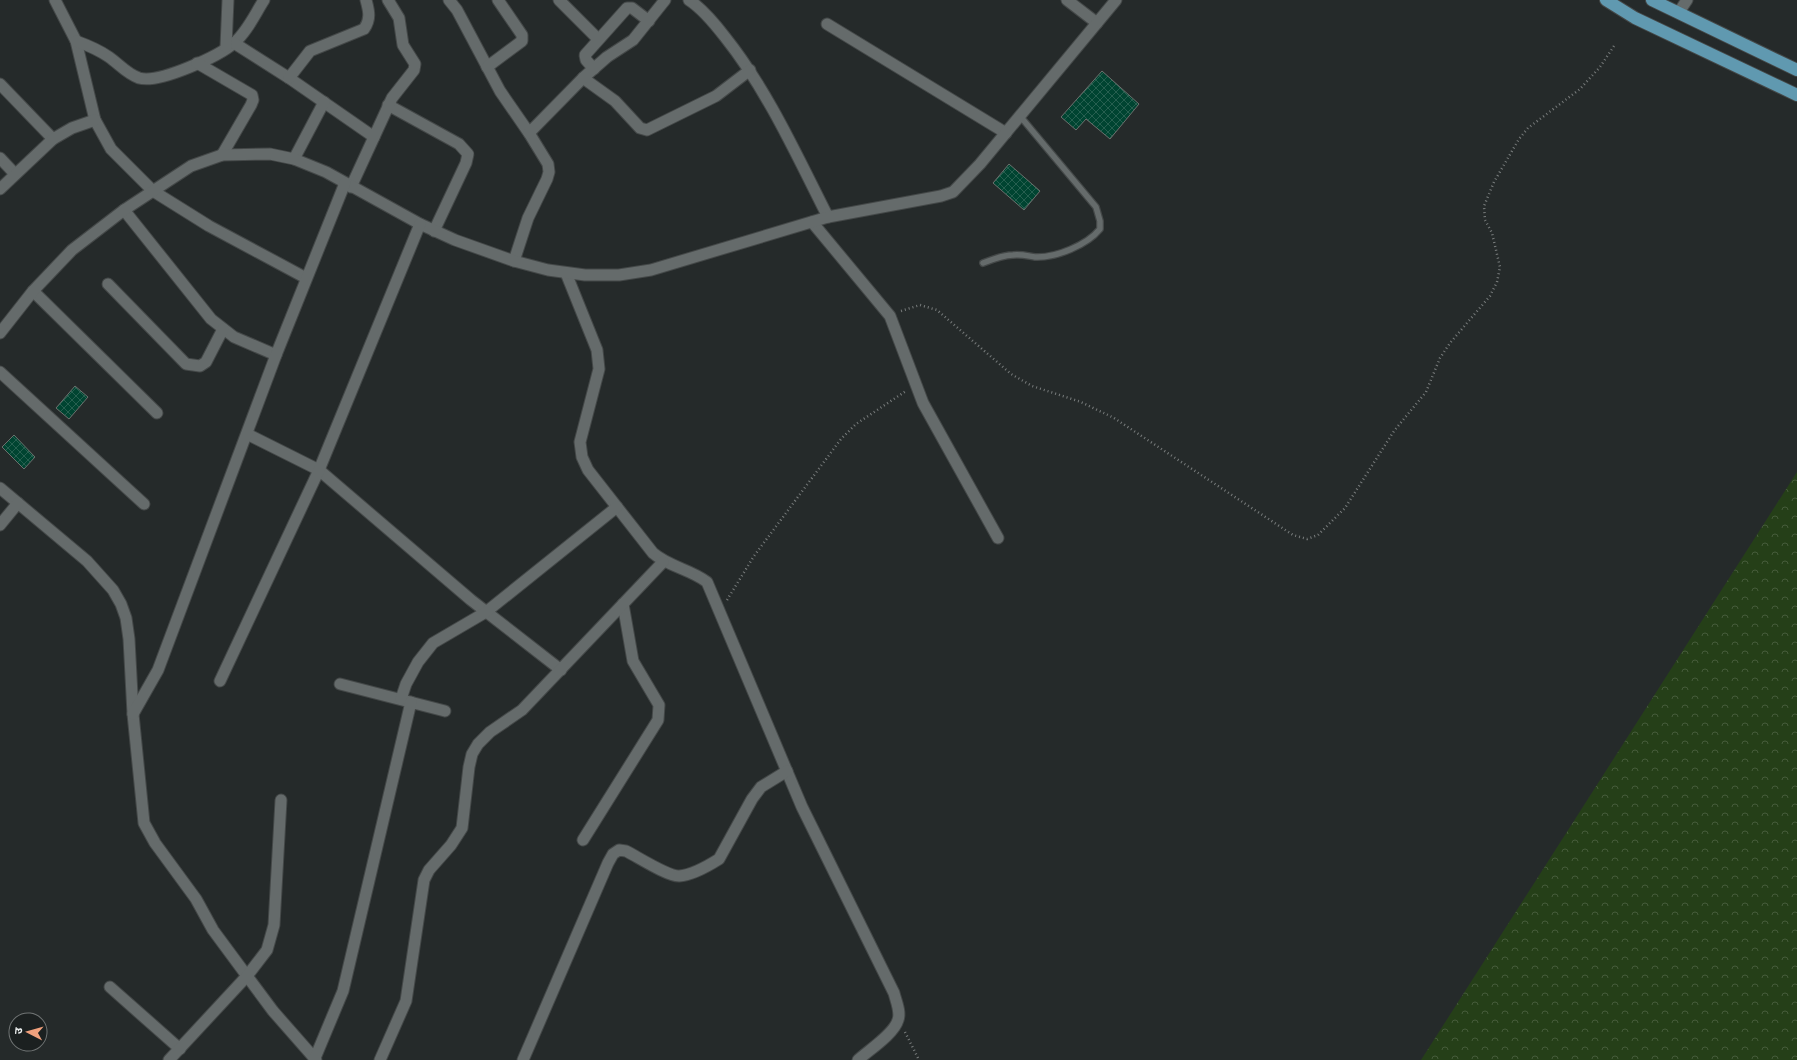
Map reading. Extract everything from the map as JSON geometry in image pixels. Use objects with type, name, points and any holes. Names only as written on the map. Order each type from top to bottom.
[{"type":"main road","points":[[1606,0],[1635,18],[1797,95]]},
{"type":"main road","points":[[1652,0],[1797,70]]},
{"type":"street","points":[[55,0],[76,41],[95,120],[111,149],[152,191],[209,226],[306,278]]},
{"type":"street","points":[[228,0],[230,45]]},
{"type":"street","points":[[76,41],[109,57],[130,74],[140,78],[152,79],[162,77],[197,63],[230,45],[243,33],[264,0]]},
{"type":"street","points":[[289,78],[310,51],[364,29],[367,25],[369,12],[366,0]]},
{"type":"street","points":[[133,714],[158,670],[306,278],[348,185],[374,137],[388,105],[414,70],[415,64],[403,45],[399,18],[388,0]]},
{"type":"street","points":[[449,0],[457,10],[506,102],[529,132],[548,164],[550,172],[528,218],[514,261]]},
{"type":"street","points":[[488,67],[522,41],[522,35],[498,0]]},
{"type":"street","points":[[559,0],[598,39]]},
{"type":"street","points":[[529,132],[594,68],[633,40],[666,0]]},
{"type":"street","points":[[1066,0],[1097,23]]},
{"type":"street","points":[[0,332],[33,291],[72,250],[124,210],[191,166],[222,155],[270,154],[294,159],[326,172],[434,231],[514,261],[566,273],[619,275],[651,270],[828,217],[941,196],[953,192],[1020,116],[1116,0]]},
{"type":"street","points":[[1679,12],[1687,0]]},
{"type":"street","points":[[695,2],[717,26],[750,70],[791,143],[828,217]]},
{"type":"street","points":[[594,68],[586,60],[585,55],[627,8],[632,8],[649,21]]},
{"type":"street","points":[[827,24],[1006,132]]},
{"type":"street","points":[[230,45],[289,78],[374,137]]},
{"type":"street","points":[[197,63],[252,95],[251,105],[222,155]]},
{"type":"street","points":[[583,78],[615,101],[640,128],[647,130],[716,96],[750,70]]},
{"type":"street","points":[[0,84],[53,139]]},
{"type":"street","points":[[294,159],[324,102]]},
{"type":"street","points":[[388,105],[459,144],[468,154],[466,163],[434,231]]},
{"type":"street","points":[[0,189],[53,139],[72,128],[95,120]]},
{"type":"street","points":[[0,158],[15,174]]},
{"type":"street","points":[[124,210],[199,305],[223,329],[234,337],[276,355]]},
{"type":"street","points":[[812,222],[890,316],[911,369],[915,386],[998,538]]},
{"type":"street","points":[[220,681],[319,470],[420,224]]},
{"type":"street","points":[[566,273],[597,350],[599,369],[580,442],[582,457],[588,470],[654,553],[663,562],[696,574],[706,582],[802,807],[894,993],[898,1006],[899,1020],[890,1032],[858,1060]]},
{"type":"street","points":[[108,284],[186,364],[200,366],[206,362],[223,329]]},
{"type":"street","points":[[33,291],[157,413]]},
{"type":"street","points":[[0,372],[144,504]]},
{"type":"street","points":[[247,434],[319,470],[486,612],[561,670]]},
{"type":"street","points":[[0,488],[86,562],[113,590],[121,604],[126,618],[129,639],[133,714],[144,823],[155,843],[196,899],[213,930],[273,1011],[316,1059],[343,991],[406,701],[406,684],[418,662],[433,643],[486,612],[617,507]]},
{"type":"street","points":[[0,525],[18,503]]},
{"type":"street","points":[[380,1060],[406,1001],[424,880],[429,870],[454,841],[462,828],[466,810],[465,790],[472,754],[483,738],[522,710],[663,562]]},
{"type":"street","points":[[583,840],[658,720],[660,713],[659,705],[633,661],[623,604]]},
{"type":"street","points":[[340,684],[445,711]]},
{"type":"street","points":[[523,1060],[613,854],[619,850],[626,851],[678,876],[710,865],[719,858],[752,799],[761,787],[787,771]]},
{"type":"street","points":[[169,1060],[247,976],[267,950],[274,925],[281,800]]},
{"type":"street","points":[[110,987],[180,1048]]},
{"type":"lane","points":[[983,263],[995,258],[1013,255],[1035,257],[1058,253],[1086,242],[1100,229],[1100,221],[1096,207],[1020,116]]},
{"type":"path","points":[[890,316],[920,305],[937,310],[1021,381],[1081,402],[1114,418],[1293,535],[1307,539],[1318,535],[1345,508],[1394,431],[1426,392],[1440,358],[1466,322],[1490,296],[1497,282],[1500,267],[1492,233],[1485,220],[1484,206],[1494,182],[1511,151],[1528,128],[1580,89],[1600,67],[1614,46]]},
{"type":"path","points":[[719,612],[754,556],[842,438],[856,424],[915,386]]},
{"type":"path","points":[[899,1020],[918,1060]]},
{"type":"green space","points":[[1797,472],[1797,1060],[1421,1060]]},
{"type":"building","points":[[1102,71],[1139,104],[1110,139],[1086,119],[1076,130],[1061,117]]},
{"type":"building","points":[[1009,164],[1040,191],[1024,210],[993,183]]},
{"type":"building","points":[[75,386],[88,397],[69,419],[56,408]]},
{"type":"building","points":[[14,435],[35,457],[24,469],[2,447]]}]
